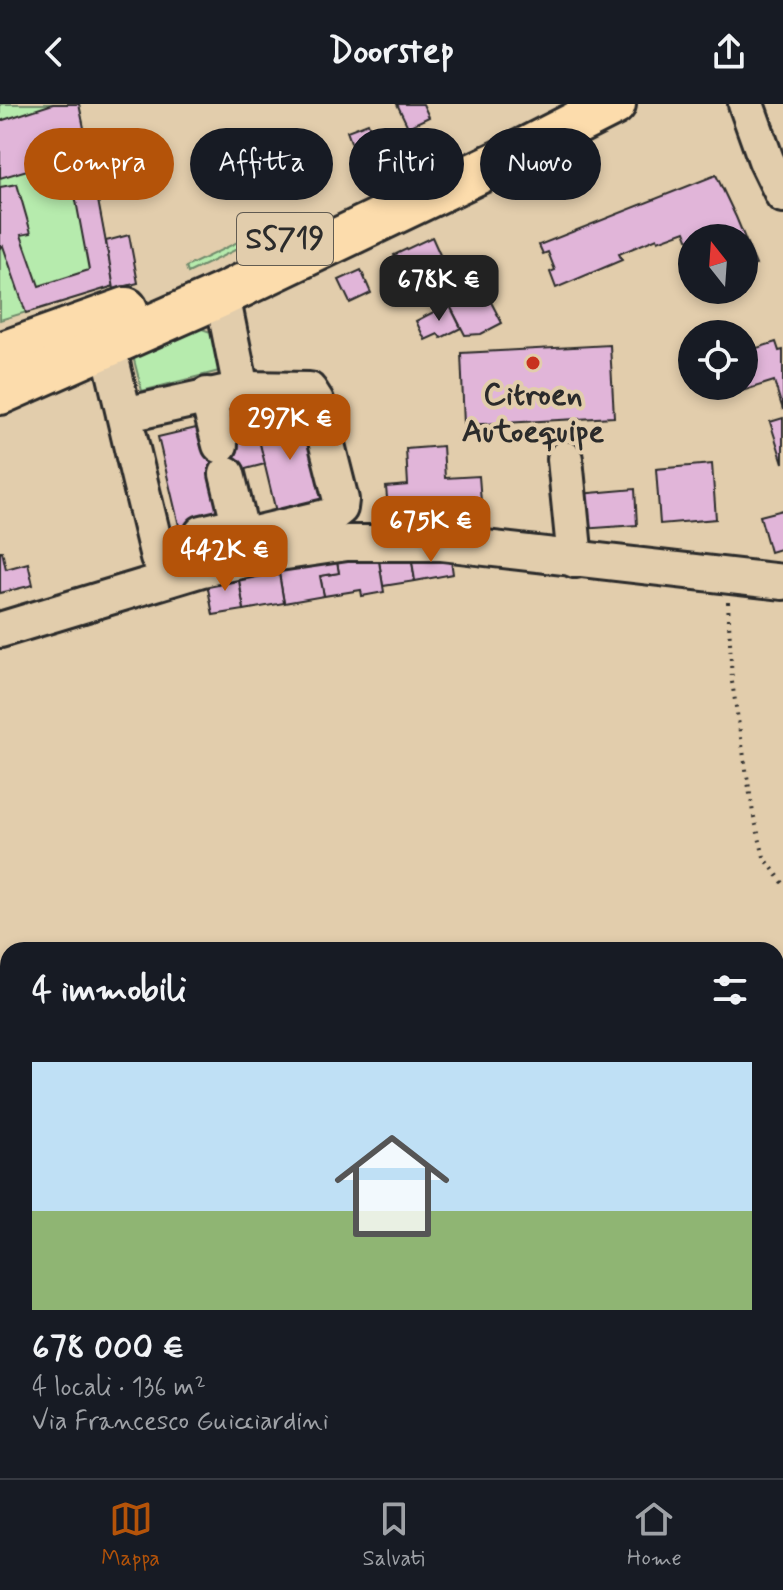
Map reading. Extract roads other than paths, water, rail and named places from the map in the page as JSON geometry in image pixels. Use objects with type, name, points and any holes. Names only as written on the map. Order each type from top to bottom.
[{"type":"main road","name":"SS719","points":[[0,354],[92,322],[191,282],[443,162],[556,104]]},
{"type":"main road","name":"SS719","points":[[0,393],[222,295],[614,104]]},
{"type":"street","points":[[746,104],[766,160],[783,195]]},
{"type":"street","points":[[222,295],[241,389]]},
{"type":"street","points":[[108,346],[161,568]]},
{"type":"street","points":[[0,630],[161,568],[330,516],[340,508],[341,500],[312,392],[303,389],[241,389],[124,415]]},
{"type":"street","points":[[141,485],[157,497],[169,532],[176,537],[232,526],[236,521],[207,395]]},
{"type":"street","points":[[565,459],[575,560]]},
{"type":"street","points":[[161,568],[246,560],[347,543],[442,543],[783,582]]},
{"type":"place","name":"Citroen Autoequipe","points":[[533,363]]}]
